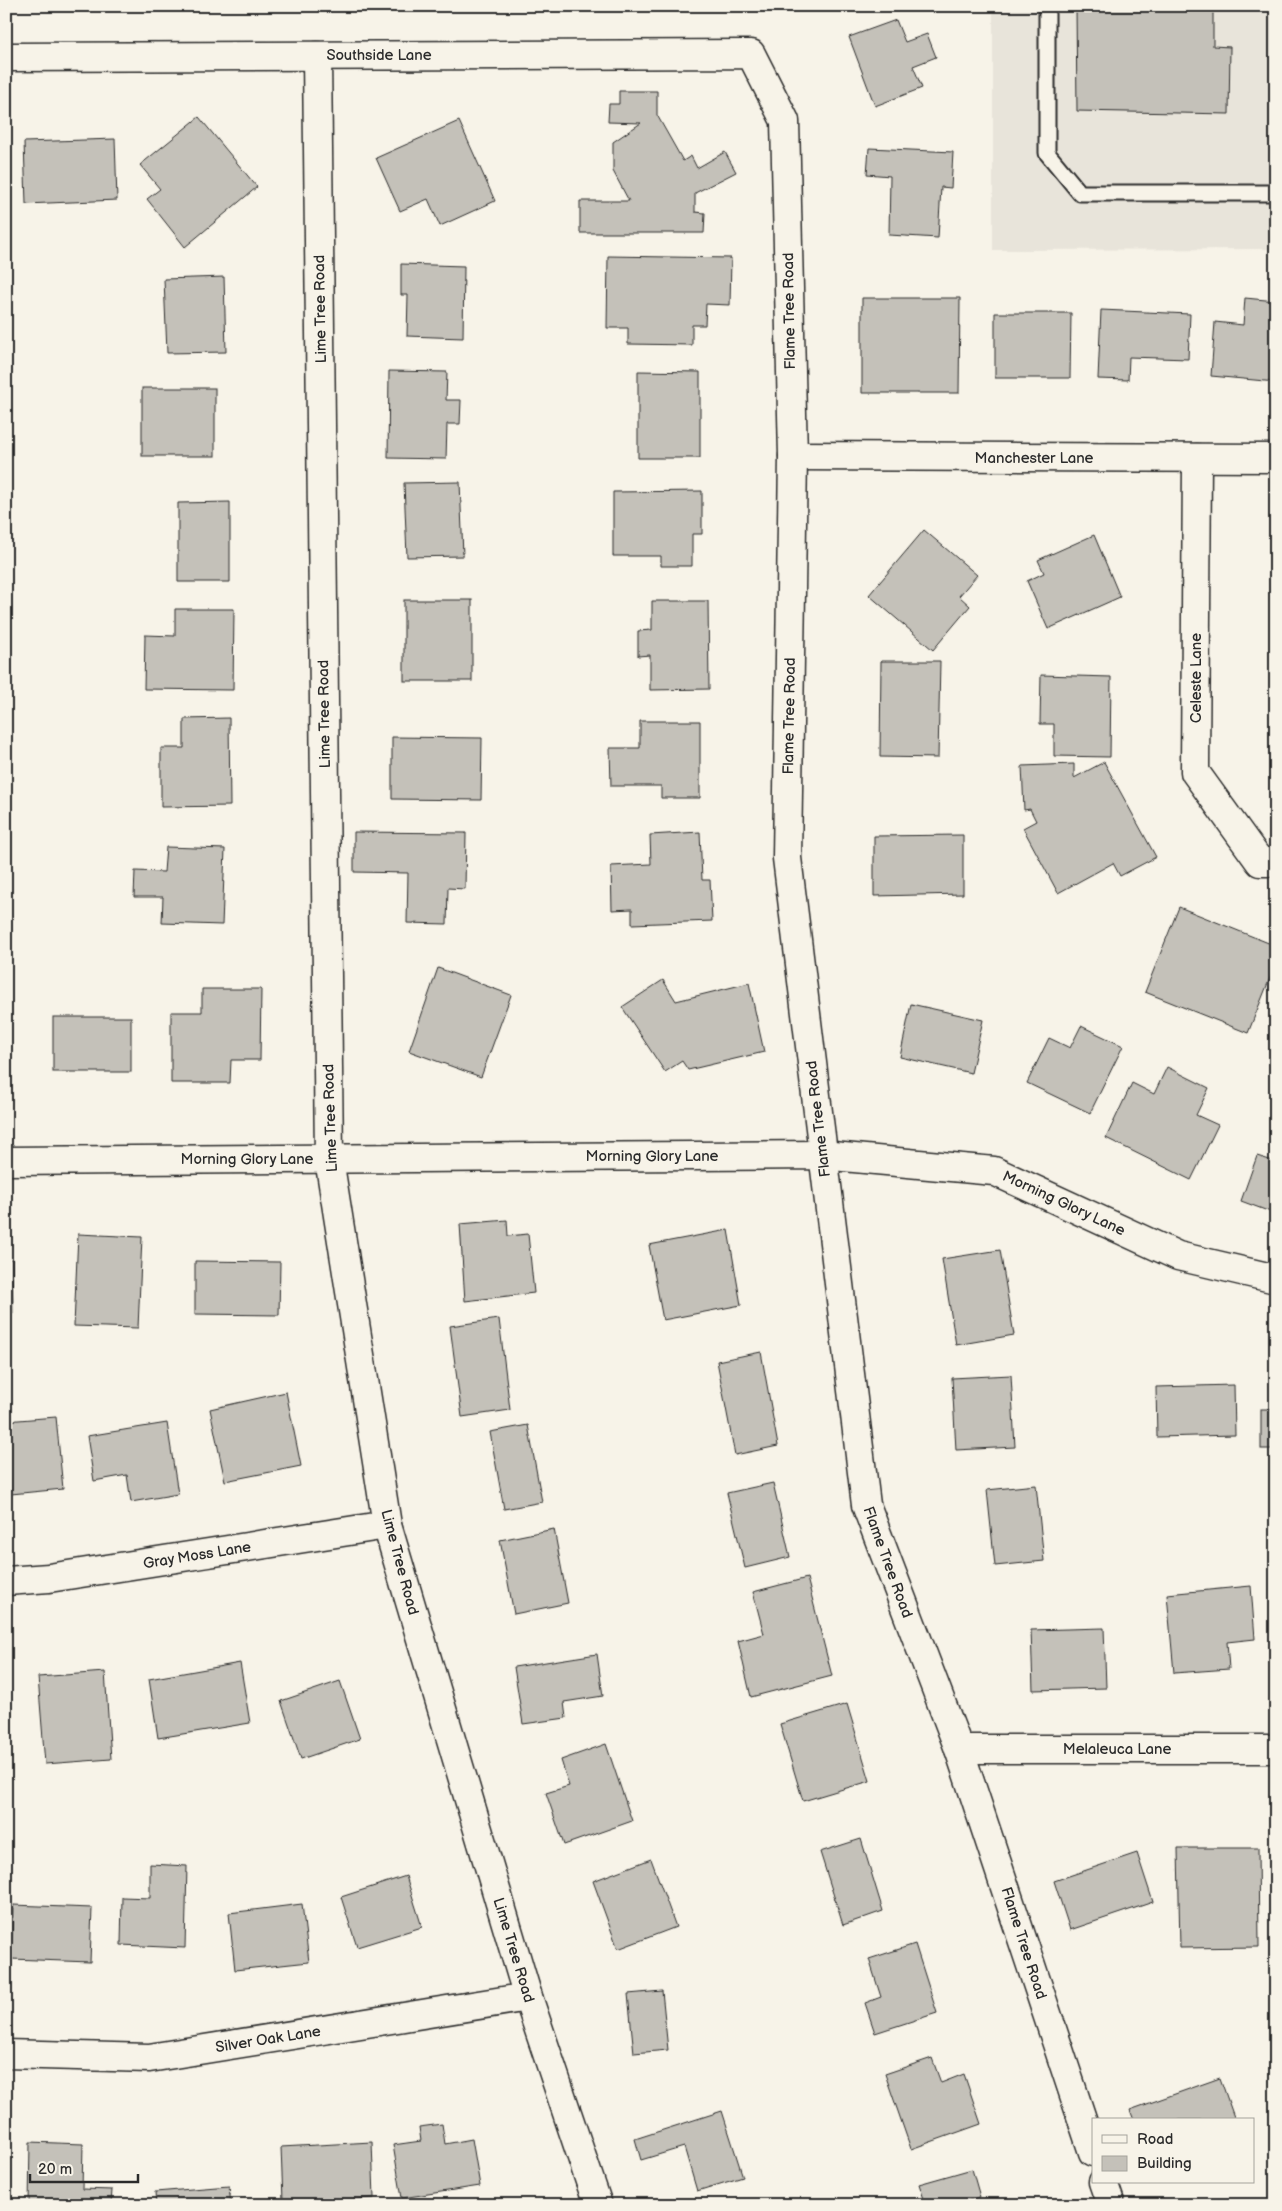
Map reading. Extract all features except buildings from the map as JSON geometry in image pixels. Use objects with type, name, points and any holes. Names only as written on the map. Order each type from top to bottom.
[{"type":"street","name":"Southside Lane","points":[[6,57],[752,54]]},
{"type":"street","name":"Flame Tree Road","points":[[752,54],[785,121],[793,456],[788,858],[822,1155],[866,1505],[959,1749],[1092,2149]]},
{"type":"street","name":"Lime Tree Road","points":[[317,56],[329,1159],[387,1525],[528,1997],[598,2205]]},
{"type":"street","name":"Manchester Lane","points":[[793,456],[1276,458]]},
{"type":"street","name":"Celeste Lane","points":[[1197,458],[1195,772],[1260,862],[1276,862]]},
{"type":"street","name":"Morning Glory Lane","points":[[6,1161],[822,1155],[994,1170],[1178,1256],[1276,1279]]},
{"type":"street","name":"Gray Moss Lane","points":[[6,1581],[49,1578],[387,1525]]},
{"type":"street","name":"Melaleuca Lane","points":[[959,1749],[1276,1749]]},
{"type":"street","name":"Silver Oak Lane","points":[[6,2054],[149,2058],[528,1997]]},
{"type":"street","points":[[1104,2184],[1111,2205]]},
{"type":"lane","points":[[1047,6],[1047,154],[1080,193],[1276,193]]},
{"type":"shaded area","points":[[993,6],[1276,6],[1276,249],[993,250]]}]
